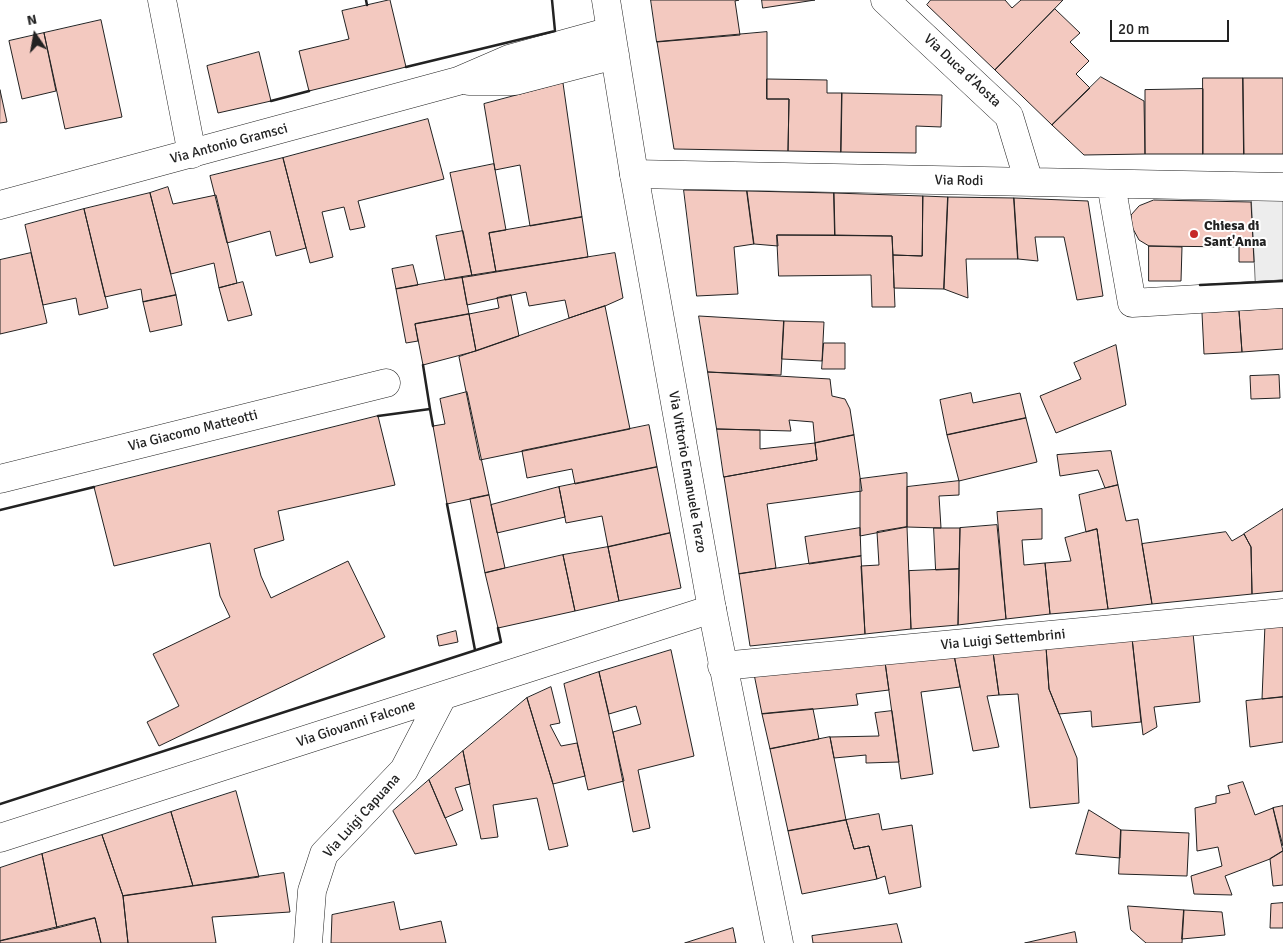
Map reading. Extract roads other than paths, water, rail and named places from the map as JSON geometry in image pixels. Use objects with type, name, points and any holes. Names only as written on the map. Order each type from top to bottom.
[{"type":"street","points":[[162,0],[192,154]]},
{"type":"street","name":"Via Vittorio Emanuele Terzo","points":[[606,0],[634,174],[722,666],[779,943]]},
{"type":"street","name":"Via Duca d'Aosta","points":[[885,0],[1009,116],[1029,182]]},
{"type":"street","name":"Via Antonio Gramsci","points":[[0,205],[458,81],[510,59],[613,43]]},
{"type":"street","name":"Via Rodi","points":[[634,174],[1283,187]]},
{"type":"street","points":[[1111,184],[1132,303],[1283,294]]},
{"type":"street","name":"Via Giacomo Matteotti","points":[[0,479],[386,383]]},
{"type":"street","name":"Via Giovanni Falcone","points":[[0,838],[712,609]]},
{"type":"street","name":"Via Luigi Settembrini","points":[[722,666],[1283,613]]},
{"type":"street","name":"Via Luigi Capuana","points":[[308,943],[312,891],[324,854],[404,770],[442,697]]},
{"type":"place","name":"Chiesa di Sant'Anna","points":[[1194,234]]}]
